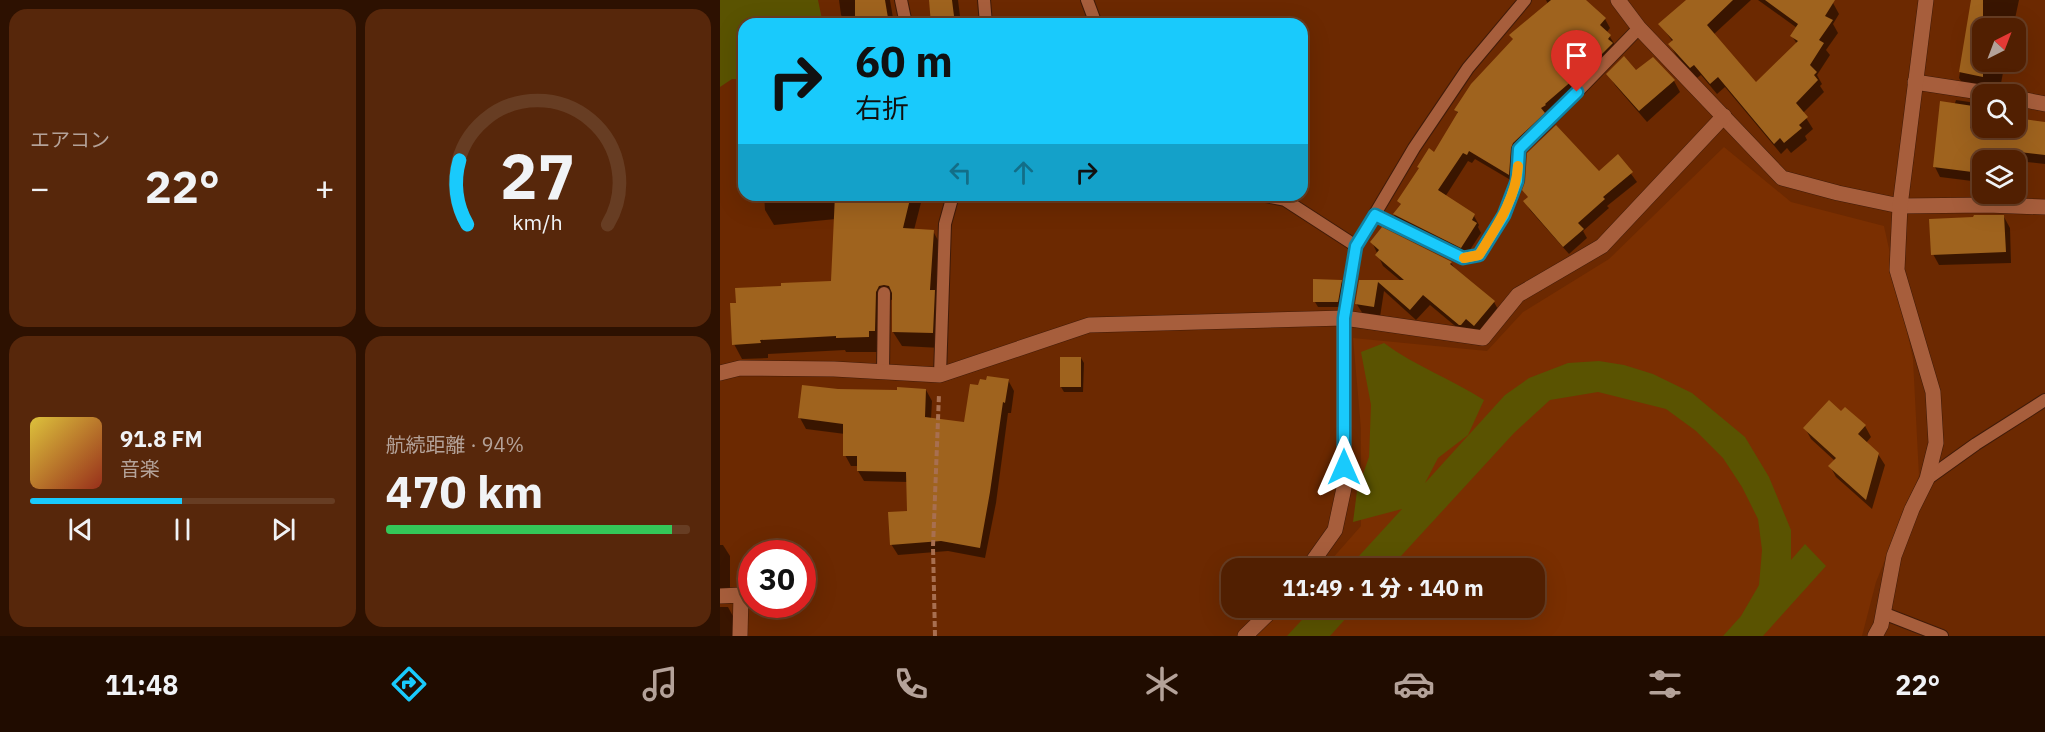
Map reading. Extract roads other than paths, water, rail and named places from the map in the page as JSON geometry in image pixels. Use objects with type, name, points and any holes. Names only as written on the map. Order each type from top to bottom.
[{"type":"street","points":[[1618,0],[1639,28],[1782,178],[1900,206],[2045,207]]},
{"type":"street","points":[[1875,636],[1881,625],[1894,556],[1927,478],[1936,443],[1933,392],[1897,270],[1900,206],[1926,0]]},
{"type":"street","points":[[1915,82],[1972,91]]},
{"type":"street","points":[[2026,100],[2045,104]]},
{"type":"street","points":[[720,373],[741,368],[940,375],[1089,325],[1344,318],[1483,338],[1518,295],[1602,246],[1724,116]]},
{"type":"street","points":[[1315,558],[1335,530],[1344,488],[1344,318]]},
{"type":"street","points":[[720,596],[741,595],[740,636]]},
{"type":"street","points":[[1245,636],[1264,618]]},
{"type":"lane","points":[[901,0],[905,18]]},
{"type":"lane","points":[[984,0],[986,18]]},
{"type":"lane","points":[[1087,0],[1094,18]]},
{"type":"lane","points":[[1344,318],[1356,246],[1414,148],[1467,68],[1525,0]]},
{"type":"lane","points":[[1375,215],[1463,258],[1479,255],[1504,215],[1517,181],[1519,149],[1639,28]]},
{"type":"lane","points":[[940,375],[945,224],[951,201]]},
{"type":"lane","points":[[1287,201],[1356,246]]},
{"type":"lane","points":[[883,372],[884,293]]},
{"type":"lane","points":[[1927,478],[2045,400]]},
{"type":"lane","points":[[1883,613],[1942,636]]}]
